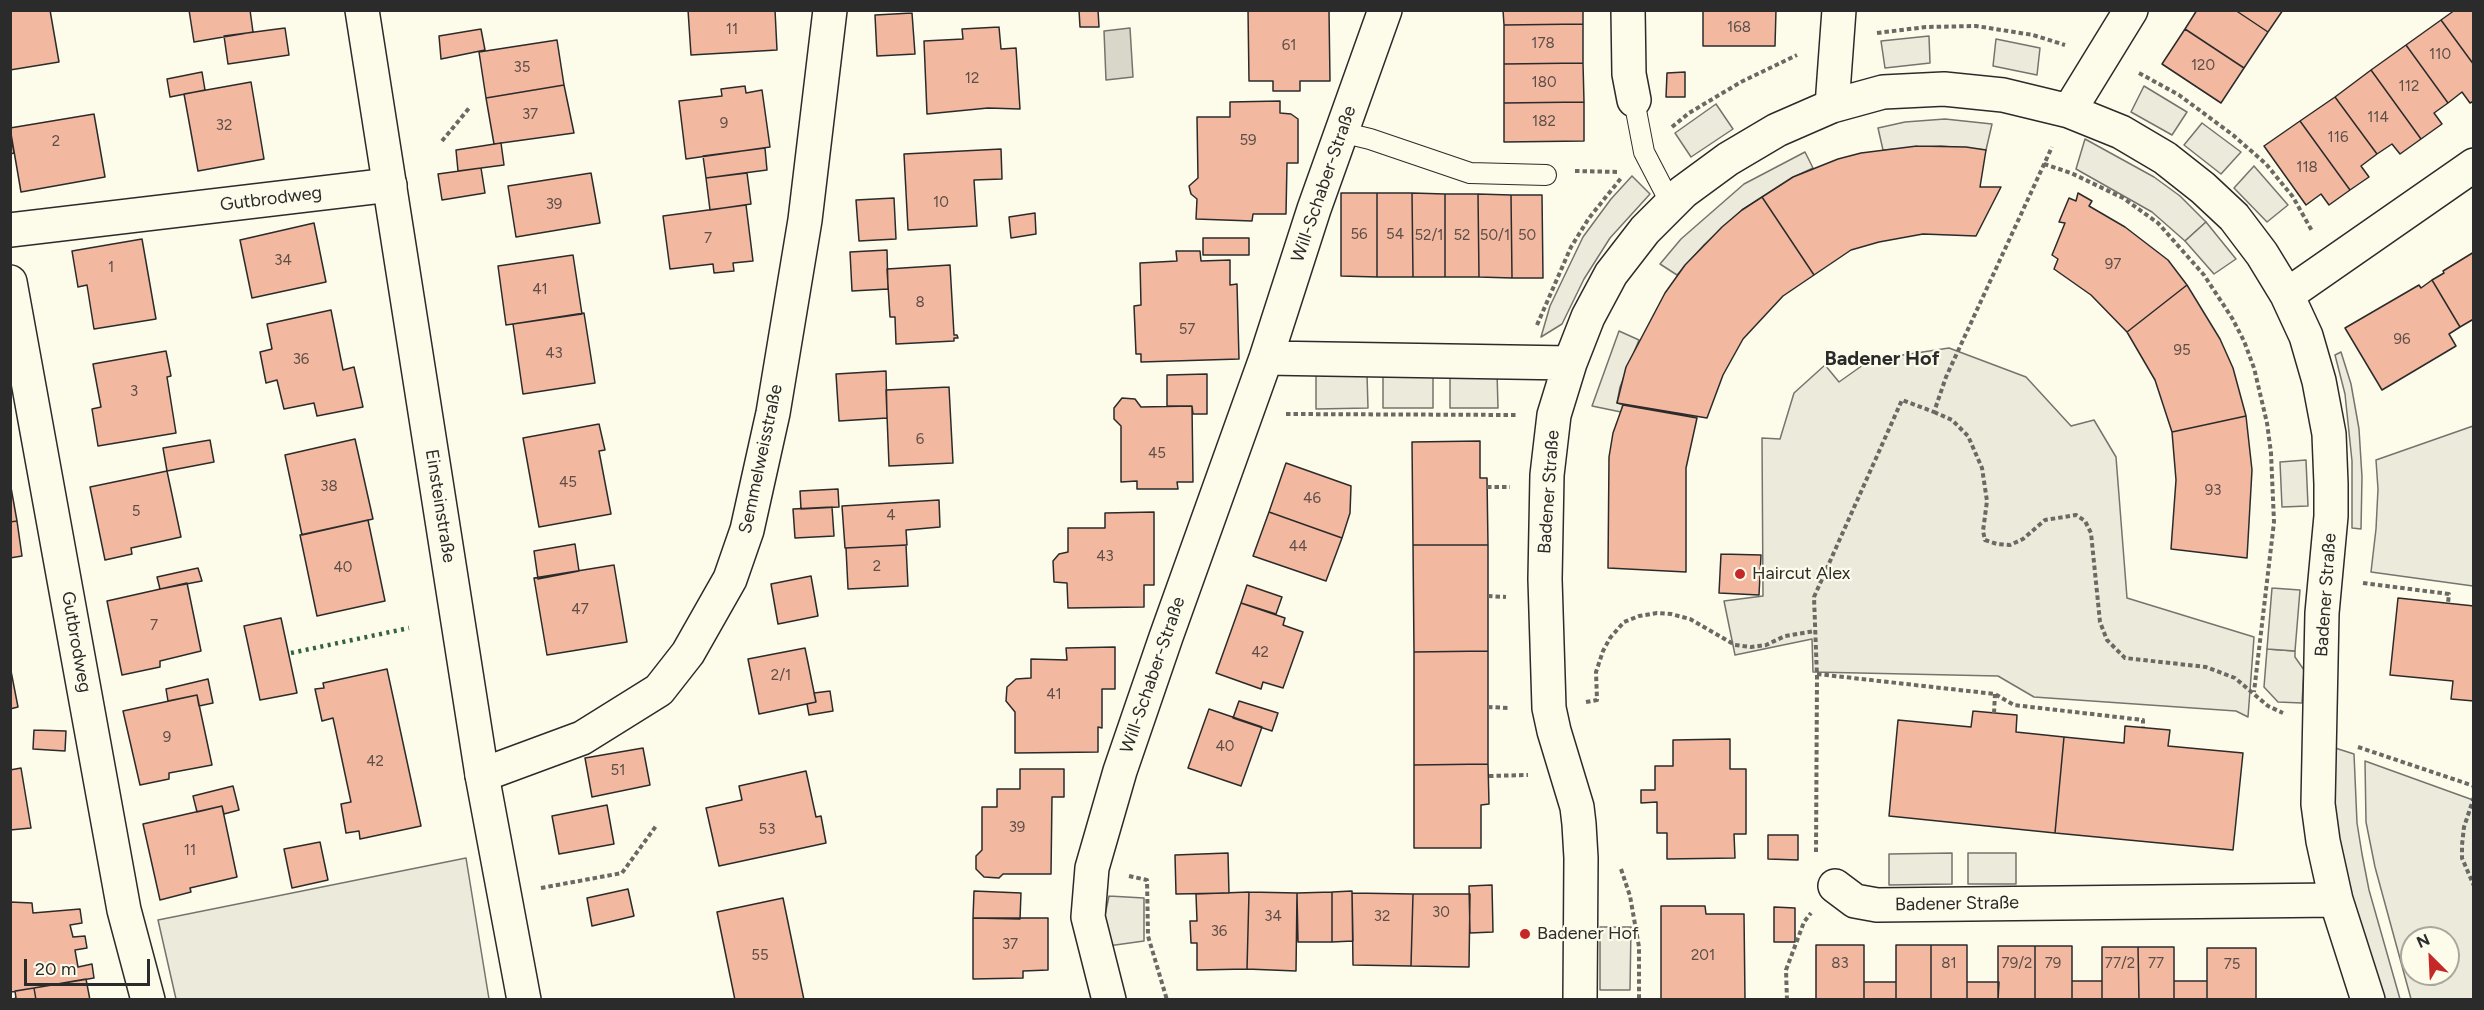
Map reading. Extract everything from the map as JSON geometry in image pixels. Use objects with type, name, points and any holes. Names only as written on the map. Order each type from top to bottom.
[{"type":"street","name":"Einsteinstraße","points":[[362,10],[482,775],[524,999]]},
{"type":"street","name":"Semmelweisstraße","points":[[482,775],[512,766],[582,738],[659,690],[688,653],[730,579],[747,530],[773,413],[805,220],[830,10]]},
{"type":"street","name":"Will-Schaber-Straße","points":[[1109,999],[1088,917],[1092,868],[1120,771],[1158,660],[1266,358],[1341,132],[1386,10]]},
{"type":"street","points":[[1628,10],[1629,74],[1634,100]]},
{"type":"street","points":[[1832,106],[1839,10]]},
{"type":"street","points":[[2068,111],[2131,10]]},
{"type":"street","name":"Badener Straße","points":[[1580,999],[1581,858],[1579,824],[1577,807],[1549,708],[1545,564],[1547,475],[1554,415],[1570,363],[1588,317],[1611,274],[1645,230],[1683,192],[1728,159],[1777,130],[1832,106],[1883,92],[1944,89],[2003,95],[2068,111],[2121,132],[2165,158],[2203,188],[2234,217],[2262,254],[2287,295],[2306,336],[2319,381],[2329,434],[2331,516],[2322,613],[2318,804],[2323,842],[2336,900],[2368,999]]},
{"type":"street","points":[[2287,295],[2474,165]]},
{"type":"street","name":"Gutbrodweg","points":[[10,230],[390,185]]},
{"type":"street","name":"Gutbrodweg","points":[[10,282],[124,910],[148,999]]},
{"type":"street","points":[[1266,358],[1570,363]]},
{"type":"street","name":"Badener Straße","points":[[1835,886],[1855,901],[1877,905],[2336,900]]},
{"type":"lane","points":[[1634,100],[1644,152],[1671,204]]},
{"type":"lane","points":[[1341,132],[1371,139],[1470,173],[1546,175]]},
{"type":"path","points":[[1644,152],[1689,113],[1741,82],[1800,53],[1855,37],[1904,29],[1976,26],[2033,35],[2102,56],[2144,75],[2179,95],[2233,135],[2266,164],[2293,197],[2330,264]]},
{"type":"path","points":[[442,141],[470,107]]},
{"type":"path","points":[[1934,412],[1946,377],[2068,111]]},
{"type":"path","points":[[1786,999],[1786,970],[1804,922],[1835,886],[1822,871],[1815,854],[1817,674],[1814,597],[1902,399],[1952,420],[1968,436],[1982,468],[1987,501],[1983,531],[1986,540],[1996,544],[2010,545],[2023,539],[2045,520],[2076,515],[2085,521],[2091,533],[2100,622],[2107,640],[2125,658],[2206,667],[2235,678],[2254,693],[2274,522],[2271,453],[2254,368],[2244,341],[2204,275],[2158,223],[2105,188],[2044,164]]},
{"type":"path","points":[[1529,362],[1536,329],[1545,304],[1571,247],[1588,218],[1625,172],[1577,171],[1546,175]]},
{"type":"path","points":[[1246,413],[1554,415]]},
{"type":"path","points":[[2359,589],[2361,575]]},
{"type":"path","points":[[2359,582],[2449,594],[2448,603]]},
{"type":"path","points":[[1549,708],[1597,700],[1596,672],[1603,651],[1614,632],[1624,622],[1639,616],[1657,613],[1671,614],[1690,620],[1735,645],[1751,647],[1766,645],[1785,636],[1815,631]]},
{"type":"path","points":[[1817,674],[1995,694],[2014,705],[2142,720],[2143,727]]},
{"type":"path","points":[[1994,713],[1995,694]]},
{"type":"path","points":[[2318,733],[2474,786]]},
{"type":"path","points":[[2474,797],[2464,827],[2462,858],[2474,886]]},
{"type":"path","points":[[504,895],[622,873],[656,826]]},
{"type":"path","points":[[1092,868],[1147,880],[1148,936],[1167,999]]},
{"type":"shaded area","points":[[1130,28],[1133,77],[1106,80],[1104,31]]},
{"type":"shaded area","points":[[1929,36],[1930,63],[1885,68],[1881,41]]},
{"type":"shaded area","points":[[1996,39],[2040,48],[2037,75],[1993,66]]},
{"type":"shaded area","points":[[2144,86],[2187,112],[2172,135],[2131,112]]},
{"type":"shaded area","points":[[1716,104],[1733,129],[1691,157],[1675,133]]},
{"type":"shaded area","points":[[1945,119],[1992,124],[1986,150],[1941,146],[1883,150],[1878,128],[1905,122]]},
{"type":"shaded area","points":[[2202,123],[2241,152],[2221,174],[2184,145]]},
{"type":"shaded area","points":[[2085,139],[2154,177],[2180,196],[2206,222],[2185,241],[2152,212],[2076,169]]},
{"type":"shaded area","points":[[1805,152],[1813,168],[1742,210],[1704,245],[1677,275],[1660,264],[1681,239],[1744,184]]},
{"type":"shaded area","points":[[2254,166],[2288,205],[2267,222],[2234,188]]},
{"type":"shaded area","points":[[1632,176],[1650,194],[1610,238],[1584,279],[1562,324],[1541,337],[1550,306],[1583,237],[1611,199]]},
{"type":"shaded area","points":[[2206,222],[2236,259],[2214,274],[2185,241]]},
{"type":"shaded area","points":[[1619,331],[1639,340],[1620,387],[1617,403],[1623,405],[1621,412],[1592,406]]},
{"type":"shaded area","points":[[1949,348],[2026,377],[2071,426],[2094,420],[2116,457],[2127,598],[2254,637],[2248,717],[2236,711],[2034,697],[1998,676],[1813,672],[1812,639],[1735,655],[1724,601],[1763,596],[1762,438],[1780,439],[1794,393],[1825,365],[1839,382],[1870,360]]},
{"type":"shaded area","points":[[2341,352],[2351,384],[2359,429],[2362,477],[2361,529],[2352,528],[2352,461],[2345,394],[2335,355]]},
{"type":"shaded area","points":[[1497,372],[1498,408],[1450,408],[1450,373]]},
{"type":"shaded area","points":[[1433,373],[1433,408],[1383,408],[1383,374]]},
{"type":"shaded area","points":[[1367,374],[1368,408],[1316,409],[1316,375]]},
{"type":"shaded area","points":[[2473,426],[2473,586],[2371,572],[2378,489],[2376,460]]},
{"type":"shaded area","points":[[2306,460],[2308,506],[2282,507],[2280,462]]},
{"type":"shaded area","points":[[2272,588],[2300,590],[2295,651],[2267,649]]},
{"type":"shaded area","points":[[2267,649],[2295,651],[2295,657],[2304,670],[2302,703],[2278,702],[2264,687]]},
{"type":"shaded area","points":[[2332,747],[2354,754],[2357,823],[2362,854],[2369,890],[2400,999],[2377,999],[2334,840]]},
{"type":"shaded area","points":[[2365,761],[2473,800],[2473,999],[2411,999],[2407,986],[2460,986],[2460,926],[2400,926],[2400,959],[2375,867],[2366,822]]},
{"type":"shaded area","points":[[1952,853],[1952,884],[1889,885],[1889,854]]},
{"type":"shaded area","points":[[1968,853],[2016,853],[2016,884],[1968,884]]},
{"type":"shaded area","points":[[466,858],[489,999],[176,999],[158,920]]},
{"type":"shaded area","points":[[1109,896],[1144,898],[1144,941],[1108,946],[1105,915]]},
{"type":"shaded area","points":[[1600,927],[1631,927],[1630,990],[1600,990]]},
{"type":"building","points":[[10,10],[50,10],[59,62],[10,70]]},
{"type":"building","points":[[189,10],[250,10],[253,32],[194,42]]},
{"type":"building","points":[[688,10],[775,10],[777,50],[691,55]]},
{"type":"building","points":[[1079,10],[1098,10],[1099,27],[1080,27]]},
{"type":"building","points":[[1248,10],[1329,10],[1330,81],[1300,81],[1300,91],[1273,91],[1273,81],[1249,81]]},
{"type":"building","points":[[1503,10],[1583,10],[1583,24],[1504,25]]},
{"type":"building","points":[[1703,10],[1776,10],[1775,46],[1703,46]]},
{"type":"building","points":[[2197,10],[2235,10],[2268,32],[2244,68],[2185,29]]},
{"type":"building","points":[[2235,10],[2283,10],[2268,32]]},
{"type":"building","points":[[2455,10],[2474,10],[2474,65],[2441,20]]},
{"type":"building","points":[[912,13],[915,54],[877,56],[875,15]]},
{"type":"building","points":[[2441,20],[2474,65],[2474,101],[2470,103],[2462,92],[2448,103],[2406,45]]},
{"type":"building","points":[[1583,24],[1583,63],[1504,64],[1504,25]]},
{"type":"building","points":[[999,27],[1001,49],[1016,48],[1020,109],[988,108],[927,114],[924,41],[963,39],[962,29]]},
{"type":"building","points":[[285,28],[289,55],[228,64],[224,36]]},
{"type":"building","points":[[481,29],[485,50],[441,59],[439,36]]},
{"type":"building","points":[[2185,29],[2244,68],[2221,103],[2162,64]]},
{"type":"building","points":[[557,40],[564,85],[486,98],[479,52]]},
{"type":"building","points":[[2406,45],[2448,103],[2434,113],[2442,124],[2421,139],[2371,70]]},
{"type":"building","points":[[1583,63],[1584,102],[1504,103],[1504,64]]},
{"type":"building","points":[[2371,70],[2421,139],[2400,154],[2392,144],[2377,154],[2335,97]]},
{"type":"building","points":[[202,72],[205,90],[170,97],[167,79]]},
{"type":"building","points":[[1685,72],[1685,97],[1666,97],[1667,73]]},
{"type":"building","points":[[251,82],[264,159],[198,171],[184,94]]},
{"type":"building","points":[[564,85],[574,133],[494,144],[486,98]]},
{"type":"building","points":[[745,86],[746,93],[762,90],[770,147],[686,159],[679,101],[722,96],[721,89]]},
{"type":"building","points":[[2335,97],[2377,154],[2361,166],[2369,177],[2350,190],[2300,121]]},
{"type":"building","points":[[1280,101],[1280,113],[1291,114],[1298,119],[1298,163],[1287,163],[1286,214],[1253,214],[1252,221],[1196,219],[1197,199],[1191,194],[1189,186],[1198,178],[1197,117],[1230,117],[1230,102]]},
{"type":"building","points":[[1584,102],[1584,141],[1504,142],[1504,103]]},
{"type":"building","points":[[94,114],[105,177],[21,192],[10,128]]},
{"type":"building","points":[[2300,121],[2350,190],[2329,205],[2321,194],[2306,205],[2264,146]]},
{"type":"building","points":[[10,131],[14,153],[10,154]]},
{"type":"building","points":[[501,143],[504,165],[458,171],[456,150]]},
{"type":"building","points":[[1917,146],[1966,147],[1986,150],[1980,187],[2001,187],[1976,236],[1923,234],[1879,242],[1851,250],[1814,275],[1762,197],[1793,177],[1838,159],[1861,153]]},
{"type":"building","points":[[765,148],[767,170],[706,178],[703,156]]},
{"type":"building","points":[[1001,149],[1002,179],[974,180],[977,226],[908,230],[904,154]]},
{"type":"building","points":[[481,168],[485,193],[442,200],[438,174]]},
{"type":"building","points":[[591,173],[600,223],[516,237],[508,186]]},
{"type":"building","points":[[747,173],[751,204],[710,210],[706,178]]},
{"type":"building","points":[[1341,193],[1377,193],[1377,277],[1341,276]]},
{"type":"building","points":[[1377,193],[1412,193],[1413,277],[1377,277]]},
{"type":"building","points":[[1412,193],[1445,194],[1445,277],[1413,277]]},
{"type":"building","points":[[2078,193],[2092,201],[2089,206],[2125,227],[2168,260],[2187,285],[2127,332],[2091,295],[2054,269],[2058,259],[2052,255],[2065,223],[2059,222],[2069,198],[2076,201]]},
{"type":"building","points":[[1445,194],[1478,194],[1479,277],[1445,277]]},
{"type":"building","points":[[1478,194],[1511,195],[1512,278],[1479,277]]},
{"type":"building","points":[[1511,195],[1542,195],[1543,278],[1512,278]]},
{"type":"building","points":[[1762,197],[1814,275],[1783,296],[1743,339],[1723,375],[1707,418],[1617,403],[1626,367],[1665,293],[1685,265],[1722,227]]},
{"type":"building","points":[[894,198],[896,239],[859,241],[856,200]]},
{"type":"building","points":[[746,205],[753,261],[733,263],[734,271],[714,273],[713,264],[670,269],[663,216]]},
{"type":"building","points":[[1035,213],[1036,234],[1011,238],[1009,217]]},
{"type":"building","points":[[314,223],[326,282],[252,298],[240,240]]},
{"type":"building","points":[[1203,238],[1249,238],[1249,255],[1203,255]]},
{"type":"building","points":[[142,239],[156,319],[94,329],[87,285],[78,287],[72,251]]},
{"type":"building","points":[[887,250],[888,289],[852,291],[850,252]]},
{"type":"building","points":[[1176,251],[1200,251],[1201,261],[1230,260],[1230,285],[1237,284],[1239,359],[1141,362],[1141,354],[1136,354],[1134,306],[1141,305],[1140,263],[1177,261]]},
{"type":"building","points":[[2474,252],[2474,322],[2472,320],[2460,327],[2432,280]]},
{"type":"building","points":[[573,255],[582,314],[506,325],[498,266]]},
{"type":"building","points":[[950,265],[954,335],[958,338],[954,338],[954,341],[896,344],[895,317],[890,317],[887,269]]},
{"type":"building","points":[[2432,280],[2460,327],[2449,334],[2456,346],[2382,390],[2345,328],[2419,285],[2421,288]]},
{"type":"building","points":[[2187,285],[2220,339],[2233,368],[2246,416],[2172,432],[2155,380],[2127,332]]},
{"type":"building","points":[[331,310],[343,370],[354,367],[363,407],[317,416],[314,403],[284,409],[277,380],[266,383],[260,352],[272,349],[267,324]]},
{"type":"building","points":[[584,313],[595,383],[523,394],[513,324]]},
{"type":"building","points":[[166,351],[171,376],[167,377],[176,433],[98,446],[92,409],[101,407],[93,364]]},
{"type":"building","points":[[886,371],[887,418],[839,421],[836,374]]},
{"type":"building","points":[[1207,374],[1207,414],[1193,414],[1192,406],[1167,406],[1167,375]]},
{"type":"building","points":[[949,387],[953,463],[889,466],[886,390]]},
{"type":"building","points":[[1122,398],[1135,399],[1141,407],[1192,406],[1193,482],[1177,482],[1178,489],[1137,489],[1137,481],[1121,482],[1121,426],[1114,419],[1114,408]]},
{"type":"building","points":[[1623,405],[1697,418],[1686,468],[1686,572],[1608,568],[1609,457],[1613,433]]},
{"type":"building","points":[[2246,416],[2252,470],[2247,558],[2171,549],[2176,480],[2172,432]]},
{"type":"building","points":[[599,424],[605,450],[599,451],[611,514],[539,527],[523,438]]},
{"type":"building","points":[[355,439],[373,519],[302,535],[285,455]]},
{"type":"building","points":[[210,440],[214,462],[167,471],[163,448]]},
{"type":"building","points":[[1480,441],[1480,478],[1487,478],[1488,545],[1413,545],[1412,442]]},
{"type":"building","points":[[1286,463],[1351,486],[1350,513],[1342,538],[1269,512]]},
{"type":"building","points":[[167,471],[181,537],[131,548],[132,554],[105,560],[90,487]]},
{"type":"building","points":[[10,482],[17,521],[10,522]]},
{"type":"building","points":[[838,489],[839,507],[801,509],[800,491]]},
{"type":"building","points":[[939,500],[940,527],[906,530],[907,545],[845,548],[842,506]]},
{"type":"building","points":[[832,507],[834,536],[795,538],[793,509]]},
{"type":"building","points":[[1154,512],[1154,585],[1144,585],[1144,607],[1068,608],[1067,583],[1054,582],[1053,561],[1059,554],[1068,552],[1068,528],[1105,528],[1105,513]]},
{"type":"building","points":[[1269,512],[1342,538],[1326,581],[1253,556]]},
{"type":"building","points":[[368,520],[385,601],[317,616],[300,535]]},
{"type":"building","points":[[17,521],[22,556],[10,558],[10,522]]},
{"type":"building","points":[[575,544],[579,571],[538,579],[534,551]]},
{"type":"building","points":[[906,545],[908,586],[848,589],[846,548]]},
{"type":"building","points":[[1413,545],[1488,545],[1488,651],[1414,652]]},
{"type":"building","name":"Haircut Alex","points":[[1721,554],[1761,555],[1759,595],[1719,593]]},
{"type":"building","points":[[614,565],[627,642],[547,655],[534,578]]},
{"type":"building","points":[[198,568],[202,581],[160,589],[157,577]]},
{"type":"building","points":[[811,576],[818,616],[778,624],[771,584]]},
{"type":"building","points":[[187,583],[201,651],[160,661],[160,667],[122,675],[107,601]]},
{"type":"building","points":[[1247,585],[1282,597],[1276,614],[1241,603]]},
{"type":"building","points":[[2398,598],[2474,606],[2474,701],[2451,699],[2453,681],[2390,675]]},
{"type":"building","points":[[1241,603],[1285,618],[1283,625],[1303,632],[1283,688],[1263,682],[1261,689],[1216,673]]},
{"type":"building","points":[[281,618],[297,693],[260,700],[244,626]]},
{"type":"building","points":[[1115,647],[1115,689],[1102,689],[1102,728],[1098,727],[1098,752],[1015,753],[1015,712],[1006,701],[1007,687],[1016,679],[1031,678],[1031,659],[1067,660],[1066,648]]},
{"type":"building","points":[[805,648],[816,702],[759,714],[748,659]]},
{"type":"building","points":[[1488,651],[1488,764],[1414,765],[1414,652]]},
{"type":"building","points":[[10,666],[18,707],[10,709]]},
{"type":"building","points":[[387,669],[421,826],[360,839],[359,831],[346,833],[341,804],[351,802],[333,718],[322,721],[315,689],[324,688],[323,683]]},
{"type":"building","points":[[208,679],[213,703],[199,706],[197,695],[168,701],[166,689]]},
{"type":"building","points":[[830,691],[833,711],[809,715],[807,704],[816,702],[814,693]]},
{"type":"building","points":[[197,695],[212,765],[169,773],[169,779],[140,785],[123,711]]},
{"type":"building","points":[[1239,701],[1278,713],[1272,731],[1233,718]]},
{"type":"building","points":[[1209,709],[1262,727],[1241,786],[1188,768]]},
{"type":"building","points":[[1973,711],[2017,715],[2016,732],[2064,737],[2055,833],[1889,816],[1898,720],[1971,727]]},
{"type":"building","points":[[2125,726],[2170,730],[2168,746],[2243,753],[2233,850],[2055,833],[2064,737],[2124,743]]},
{"type":"building","points":[[34,730],[66,731],[65,751],[33,749]]},
{"type":"building","points":[[1730,739],[1730,769],[1746,769],[1746,834],[1734,834],[1735,858],[1667,859],[1667,833],[1657,833],[1657,802],[1641,803],[1641,790],[1655,790],[1655,766],[1673,766],[1673,740]]},
{"type":"building","points":[[643,748],[650,785],[592,797],[585,758]]},
{"type":"building","points":[[1488,764],[1489,804],[1481,805],[1481,848],[1414,848],[1414,765]]},
{"type":"building","points":[[21,768],[31,828],[10,830],[10,770]]},
{"type":"building","points":[[1020,769],[1064,769],[1064,797],[1052,797],[1051,874],[1003,874],[999,878],[984,877],[976,869],[976,856],[982,850],[982,807],[997,807],[997,789],[1020,789]]},
{"type":"building","points":[[806,771],[816,817],[821,816],[826,843],[719,866],[706,808],[742,800],[739,786]]},
{"type":"building","points":[[233,786],[239,810],[224,814],[222,806],[197,812],[193,796]]},
{"type":"building","points":[[607,805],[614,844],[559,854],[552,816]]},
{"type":"building","points":[[222,806],[237,877],[190,888],[191,892],[160,900],[143,824]]},
{"type":"building","points":[[1768,835],[1798,835],[1798,860],[1768,859]]},
{"type":"building","points":[[320,842],[328,880],[292,888],[284,849]]},
{"type":"building","points":[[1228,853],[1229,893],[1176,894],[1175,855]]},
{"type":"building","points":[[1492,885],[1493,932],[1470,933],[1469,886]]},
{"type":"building","points":[[628,889],[634,916],[592,926],[587,898]]},
{"type":"building","points":[[974,891],[1021,893],[1020,919],[973,918]]},
{"type":"building","points":[[1352,891],[1353,941],[1332,942],[1332,892]]},
{"type":"building","points":[[1249,892],[1247,969],[1197,970],[1197,943],[1191,943],[1190,921],[1197,921],[1196,894]]},
{"type":"building","points":[[1249,892],[1297,893],[1296,971],[1247,969]]},
{"type":"building","points":[[1332,892],[1332,942],[1298,942],[1297,893]]},
{"type":"building","points":[[1352,893],[1413,894],[1411,966],[1353,965]]},
{"type":"building","points":[[1413,894],[1470,894],[1469,967],[1411,966]]},
{"type":"building","points":[[783,898],[804,1000],[735,1000],[717,912]]},
{"type":"building","points":[[10,902],[32,903],[33,913],[80,909],[82,923],[70,925],[73,937],[85,936],[87,948],[75,950],[78,967],[92,964],[94,978],[10,992]]},
{"type":"building","points":[[1661,906],[1705,906],[1706,914],[1744,914],[1745,1000],[1661,1000]]},
{"type":"building","points":[[1774,907],[1795,908],[1795,942],[1774,942]]},
{"type":"building","points":[[973,918],[1048,918],[1048,970],[1023,971],[1023,978],[973,979]]},
{"type":"building","points":[[1816,945],[1864,945],[1864,1000],[1816,1000]]},
{"type":"building","points":[[1896,945],[1931,945],[1931,1000],[1896,1000]]},
{"type":"building","points":[[1931,945],[1967,945],[1967,1000],[1931,1000]]},
{"type":"building","points":[[1998,946],[2035,946],[2035,1000],[1998,1000]]},
{"type":"building","points":[[2035,946],[2072,946],[2072,1000],[2035,1000]]},
{"type":"building","points":[[2102,947],[2138,947],[2139,1000],[2102,1000]]},
{"type":"building","points":[[2138,947],[2174,947],[2174,1000],[2139,1000]]},
{"type":"building","points":[[2207,948],[2256,948],[2256,1000],[2207,1000]]},
{"type":"building","points":[[86,979],[90,1000],[36,1000],[34,988]]},
{"type":"building","points":[[2072,981],[2102,981],[2102,1000],[2072,1000]]},
{"type":"building","points":[[2174,981],[2207,981],[2207,1000],[2174,1000]]},
{"type":"building","points":[[1864,982],[1896,982],[1896,1000],[1864,1000]]},
{"type":"building","points":[[1967,982],[1999,982],[1998,1000],[1967,1000]]},
{"type":"building","points":[[34,988],[36,1000],[10,1000],[16,998],[15,991]]},
{"type":"hedge","points":[[291,653],[409,628]]},
{"type":"place","name":"Haircut Alex","points":[[1740,574]]},
{"type":"place","name":"Badener Hof","points":[[1525,934]]},
{"type":"district","name":"Badener Hof","points":[[1882,359]]}]
